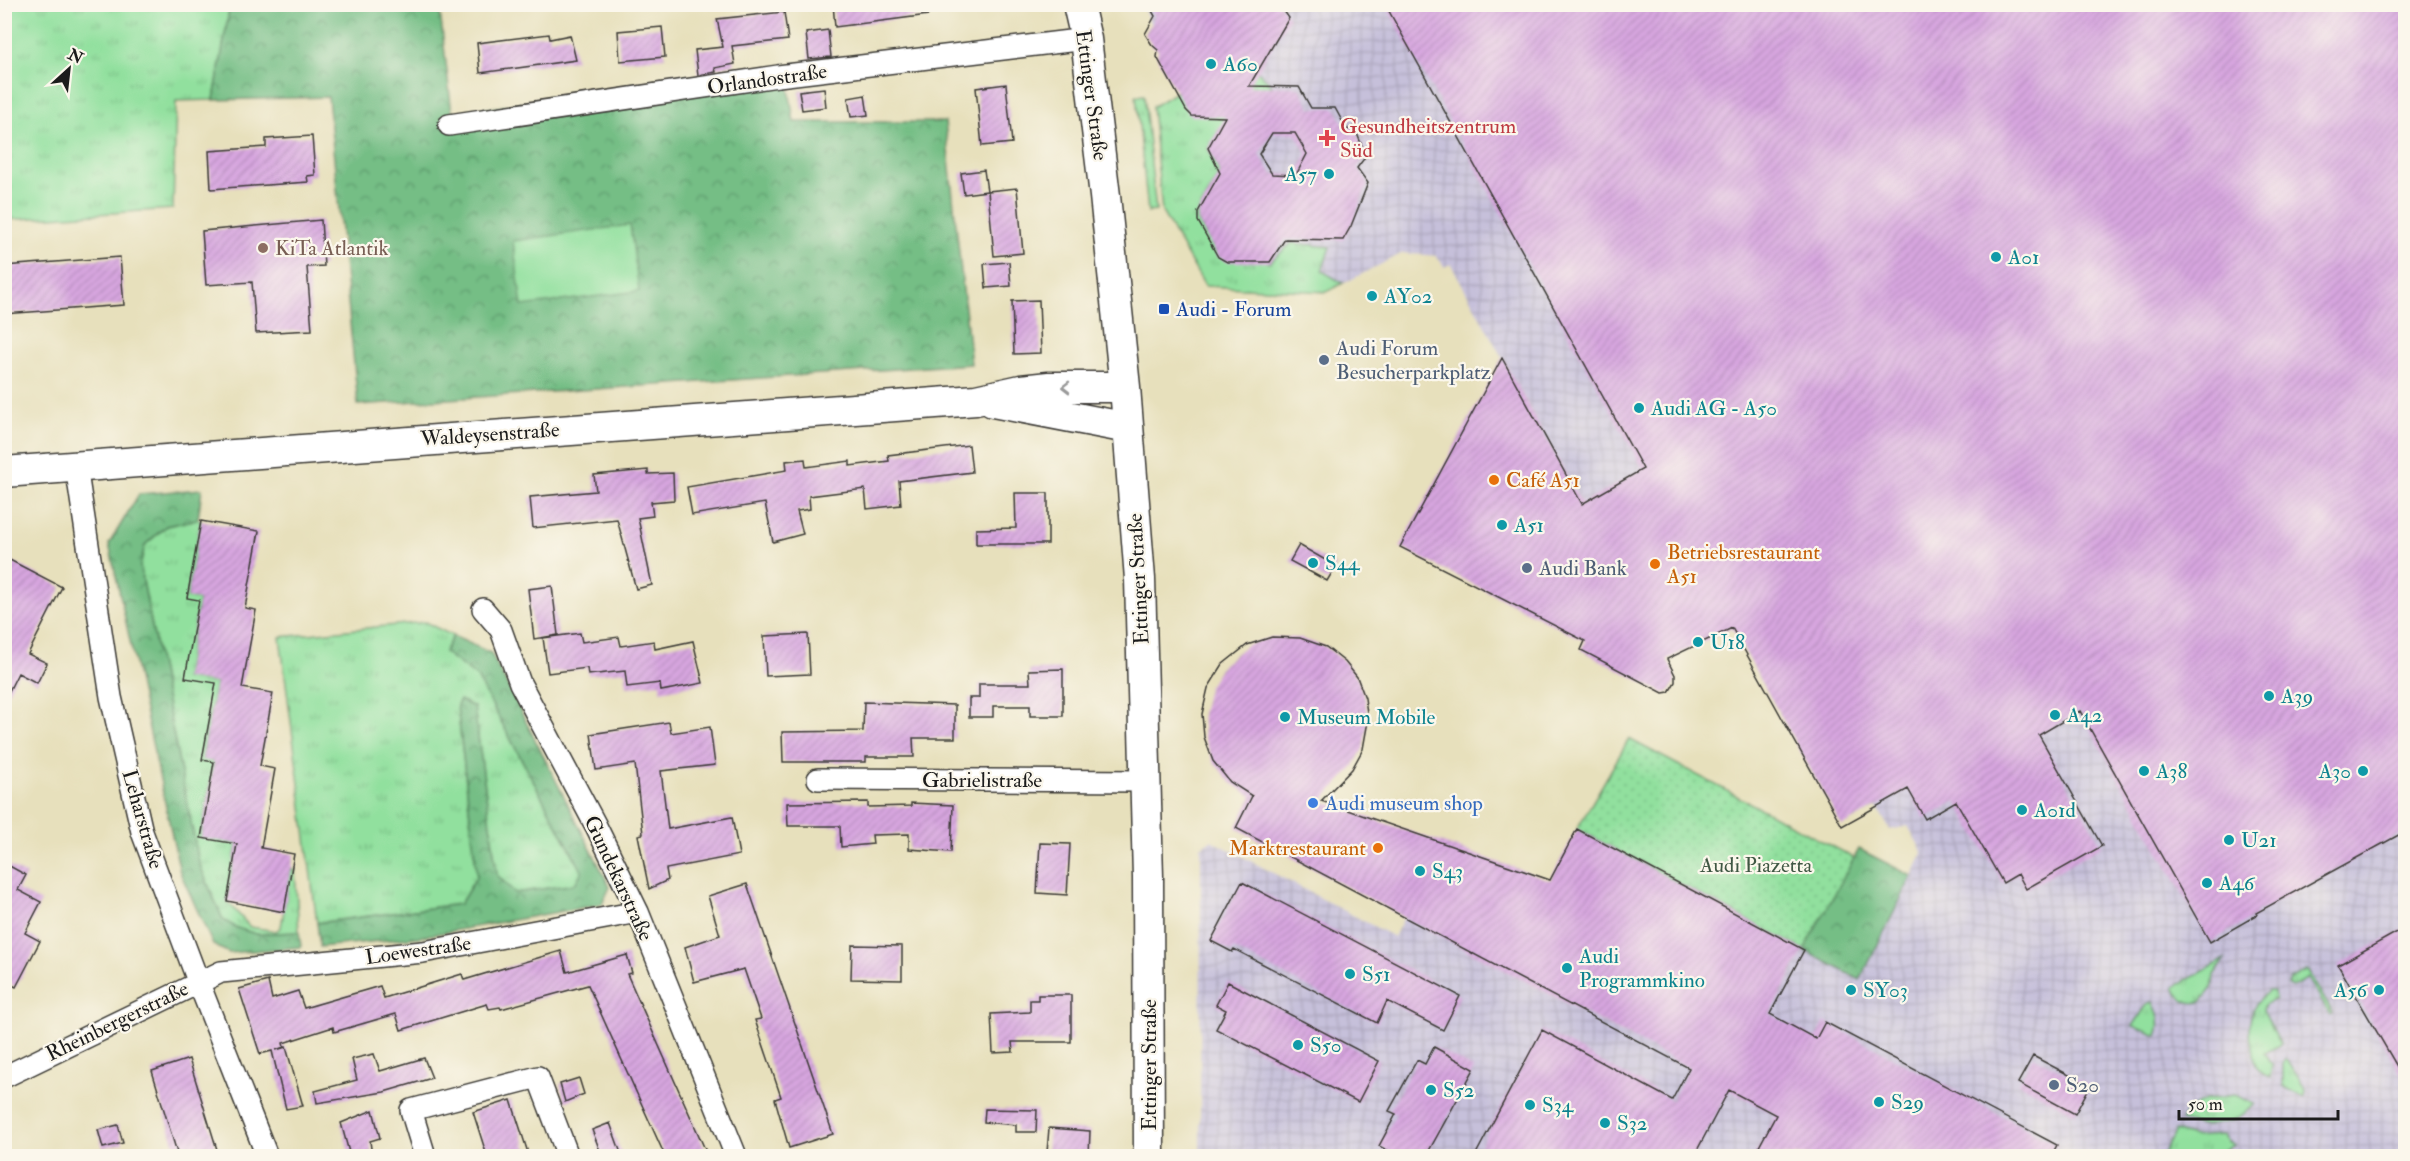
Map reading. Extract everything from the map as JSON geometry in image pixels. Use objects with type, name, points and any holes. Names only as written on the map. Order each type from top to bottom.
[{"type":"street","name":"Ettinger Straße","points":[[1078,4],[1086,39],[1105,196],[1125,387],[1140,579],[1148,877],[1149,1156]]},
{"type":"street","name":"Orlandostraße","points":[[449,125],[778,76],[1086,39]]},
{"type":"street","name":"Waldeysenstraße","points":[[4,472],[976,400],[1021,390],[1049,387],[1125,387]]},
{"type":"street","name":"Waldeysenstraße","points":[[976,400],[1128,429]]},
{"type":"street","name":"Leharstraße","points":[[76,466],[111,697],[142,832],[267,1156]]},
{"type":"street","name":"Gundekarstraße","points":[[483,609],[501,630],[520,683],[596,826],[638,912],[736,1156]]},
{"type":"street","name":"Gabrielistraße","points":[[818,779],[1146,781]]},
{"type":"street","name":"Loewestraße","points":[[198,981],[221,972],[423,952],[638,912]]},
{"type":"street","name":"Rheinbergerstraße","points":[[4,1077],[198,981]]},
{"type":"street","points":[[425,1156],[411,1110],[538,1077],[568,1156]]},
{"type":"shaded area","points":[[1142,5],[2405,5],[2405,1156],[1200,1156],[1201,847],[1211,840],[1394,937],[1404,917],[1630,1037],[1632,1034],[1652,1048],[1750,1101],[1745,1061],[1804,950],[1860,980],[1923,853],[1908,826],[1890,830],[1877,807],[1842,826],[1732,628],[1667,659],[1643,469],[1582,504],[1451,264],[1444,267],[1437,256],[1403,253],[1327,292],[1205,286],[1162,212],[1192,116]]},
{"type":"green space","points":[[5,4],[230,5],[214,100],[176,101],[173,209],[5,220]]},
{"type":"green space","points":[[439,4],[452,113],[786,69],[794,122],[945,122],[971,364],[358,405],[328,97],[214,100],[230,5]]},
{"type":"green space","points":[[1258,71],[1272,86],[1257,111],[1208,148],[1220,173],[1198,212],[1198,221],[1218,256],[1270,262],[1292,243],[1330,247],[1322,271],[1343,283],[1327,292],[1205,286],[1162,212],[1152,107],[1176,92]]},
{"type":"green space","points":[[1144,95],[1156,211],[1148,212],[1136,96]]},
{"type":"green space","points":[[630,225],[639,291],[522,306],[513,241]]},
{"type":"green space","points":[[202,489],[198,519],[166,526],[145,545],[140,566],[199,863],[223,920],[237,928],[256,934],[299,932],[301,947],[229,953],[213,945],[180,872],[109,544],[139,494]]},
{"type":"green space","points":[[198,519],[201,521],[187,598],[199,600],[185,678],[216,683],[202,759],[214,762],[201,837],[237,844],[227,901],[250,927],[276,931],[281,927],[291,870],[295,870],[299,932],[256,934],[237,928],[223,920],[199,863],[140,566],[145,545],[167,526]]},
{"type":"green space","points":[[425,622],[453,636],[444,652],[477,677],[582,871],[575,884],[515,893],[497,875],[474,707],[460,700],[457,705],[477,876],[460,904],[317,923],[280,637]]},
{"type":"green space","points":[[453,636],[491,653],[610,887],[602,904],[419,937],[320,947],[317,923],[460,904],[477,876],[457,705],[460,700],[474,707],[497,875],[515,893],[575,884],[582,871],[477,677],[444,652]]},
{"type":"green space","name":"Audi Piazetta","points":[[1629,739],[1854,858],[1804,950],[1577,829]]},
{"type":"green space","points":[[1859,849],[1912,876],[1860,980],[1804,950]]},
{"type":"green space","points":[[2226,959],[2214,975],[2212,988],[2201,1002],[2188,1002],[2179,995],[2174,987]]},
{"type":"green space","points":[[2307,970],[2333,1013],[2330,1015],[2308,978],[2293,987],[2288,985],[2290,979]]},
{"type":"green space","points":[[2269,991],[2274,991],[2275,999],[2265,1004],[2263,1010],[2281,1044],[2265,1053],[2272,1065],[2270,1077],[2256,1065],[2250,1031],[2253,1009],[2262,996]]},
{"type":"green space","points":[[2152,1001],[2159,1018],[2157,1036],[2133,1026]]},
{"type":"green space","points":[[2286,1058],[2306,1090],[2305,1096],[2283,1086],[2283,1064]]},
{"type":"green space","points":[[2235,1095],[2255,1104],[2248,1111],[2230,1121],[2200,1125],[2180,1121],[2190,1108],[2197,1104]]},
{"type":"green space","points":[[2175,1131],[2193,1137],[2223,1135],[2234,1145],[2213,1156],[2162,1156]]},
{"type":"building","points":[[833,4],[928,4],[928,15],[835,27]]},
{"type":"building","name":"A57","points":[[1148,4],[1279,4],[1289,18],[1249,86],[1299,87],[1311,108],[1335,108],[1347,130],[1354,126],[1366,156],[1357,168],[1368,183],[1343,240],[1285,239],[1270,262],[1227,262],[1218,257],[1198,221],[1198,212],[1220,173],[1208,148],[1225,117],[1192,116],[1186,110],[1157,57],[1158,50],[1145,34],[1155,16]],"holes":[[[1272,133],[1295,133],[1307,154],[1296,175],[1272,174],[1259,154]]]},
{"type":"building","name":"A01","points":[[1385,4],[2406,4],[2406,831],[2256,913],[2257,915],[2210,942],[2080,711],[2039,735],[2102,846],[2026,889],[2018,874],[2003,883],[1956,801],[1925,819],[1908,789],[1842,826],[1732,628],[1667,659],[1675,675],[1675,682],[1669,692],[1663,693],[1581,650],[1585,641],[1400,547],[1502,358],[1582,504],[1643,469]]},
{"type":"building","points":[[784,12],[788,40],[732,46],[735,64],[715,68],[716,72],[698,75],[695,50],[723,47],[717,19]]},
{"type":"building","points":[[662,27],[665,57],[620,61],[618,31]]},
{"type":"building","points":[[828,30],[831,57],[809,59],[806,33]]},
{"type":"building","points":[[549,34],[550,39],[570,35],[576,60],[480,73],[477,43]]},
{"type":"building","points":[[1006,84],[1012,143],[982,146],[976,88]]},
{"type":"building","points":[[824,88],[826,107],[802,110],[799,91]]},
{"type":"building","points":[[865,95],[868,115],[851,117],[848,98]]},
{"type":"building","points":[[312,136],[315,175],[307,176],[308,182],[211,189],[209,151],[266,147],[266,139]]},
{"type":"building","points":[[984,170],[987,191],[964,194],[961,173]]},
{"type":"building","points":[[1017,188],[1023,253],[994,256],[988,191]]},
{"type":"building","name":"KiTa Atlantik","points":[[321,220],[324,266],[307,267],[312,330],[256,333],[252,282],[206,285],[202,231]]},
{"type":"building","points":[[120,257],[124,305],[4,314],[4,266]]},
{"type":"building","points":[[1009,262],[1011,286],[986,288],[984,264]]},
{"type":"building","points":[[1039,300],[1041,353],[1014,354],[1012,301]]},
{"type":"building","points":[[969,445],[972,472],[899,481],[901,505],[867,509],[865,489],[809,496],[810,509],[797,511],[803,534],[773,542],[765,503],[692,515],[687,487],[787,470],[786,461],[805,459],[806,467],[850,461],[850,466],[889,461],[888,455]]},
{"type":"building","points":[[648,470],[648,474],[673,473],[674,500],[651,502],[653,516],[638,518],[652,585],[636,589],[617,519],[533,528],[530,497],[596,491],[594,475]]},
{"type":"building","points":[[1015,493],[1048,493],[1048,544],[976,544],[976,529],[1016,528]]},
{"type":"building","points":[[201,521],[259,531],[245,608],[256,610],[242,688],[273,693],[260,766],[275,769],[261,848],[294,854],[284,912],[227,901],[237,844],[201,838],[214,762],[202,760],[216,683],[185,678],[199,600],[187,598]]},
{"type":"building","name":"S44","points":[[1299,545],[1336,566],[1327,581],[1290,561]]},
{"type":"building","points":[[4,557],[62,587],[28,654],[47,663],[37,683],[18,673],[4,701]]},
{"type":"building","points":[[552,586],[558,635],[534,639],[528,589]]},
{"type":"building","points":[[580,633],[582,642],[619,637],[621,646],[654,641],[655,649],[693,641],[703,683],[661,691],[660,683],[627,687],[625,671],[588,675],[587,668],[548,673],[543,638]]},
{"type":"building","points":[[808,634],[810,674],[766,676],[764,636]]},
{"type":"building","points":[[1272,637],[1300,638],[1326,647],[1345,662],[1357,677],[1365,698],[1368,721],[1363,749],[1352,769],[1321,801],[1550,880],[1577,829],[1804,950],[1770,1014],[1816,1039],[1825,1022],[2057,1145],[2051,1156],[1754,1156],[1776,1115],[1729,1090],[1694,1156],[1475,1156],[1542,1030],[1672,1100],[1689,1068],[1236,828],[1252,796],[1230,782],[1213,761],[1204,737],[1202,714],[1208,688],[1223,664],[1247,645]]},
{"type":"building","points":[[1063,669],[1063,716],[1030,716],[1030,706],[993,706],[993,717],[969,717],[969,698],[979,698],[979,684],[1030,684],[1029,670]]},
{"type":"building","points":[[864,702],[955,705],[955,738],[913,738],[914,757],[866,757],[866,762],[783,762],[782,732],[863,731]]},
{"type":"building","points":[[669,722],[671,733],[710,727],[715,765],[661,771],[668,829],[732,817],[739,855],[666,869],[668,880],[649,889],[638,835],[643,834],[635,764],[596,770],[591,734]]},
{"type":"building","points":[[868,802],[868,807],[911,806],[911,803],[953,805],[951,852],[909,849],[909,834],[872,835],[873,844],[841,847],[840,826],[788,826],[787,803]]},
{"type":"building","points":[[1040,843],[1070,844],[1067,895],[1037,893]]},
{"type":"building","points":[[4,863],[26,875],[18,890],[41,902],[25,933],[40,941],[16,987],[4,981]]},
{"type":"building","name":"S51","points":[[1242,882],[1460,996],[1443,1030],[1387,1001],[1377,1023],[1234,949],[1232,952],[1211,941]]},
{"type":"building","points":[[747,884],[833,1134],[789,1148],[775,1099],[781,1097],[755,1020],[761,1019],[744,969],[694,982],[685,947],[720,935],[708,896]]},
{"type":"building","name":"A56","points":[[2406,927],[2406,1082],[2338,965]]},
{"type":"building","points":[[852,945],[902,946],[902,980],[851,979]]},
{"type":"building","points":[[561,951],[567,972],[627,955],[632,973],[627,974],[708,1156],[665,1156],[588,985],[501,1009],[500,1007],[489,1009],[487,1004],[401,1030],[396,1014],[334,1032],[333,1027],[283,1043],[284,1047],[276,1050],[286,1047],[303,1106],[286,1109],[272,1051],[260,1054],[239,989],[268,981],[272,999],[298,991],[304,1008],[380,986],[384,998],[462,974],[464,980]]},
{"type":"building","name":"S50","points":[[1228,982],[1379,1061],[1358,1102],[1216,1029],[1226,1010],[1216,1005]]},
{"type":"building","points":[[1038,995],[1071,995],[1071,1042],[1012,1042],[1013,1052],[993,1053],[991,1014],[1030,1012],[1030,1000],[1038,1000]]},
{"type":"building","name":"S52","points":[[1434,1047],[1474,1069],[1426,1156],[1398,1156],[1379,1146],[1396,1114],[1389,1111],[1417,1060],[1425,1064]]},
{"type":"building","points":[[374,1054],[380,1071],[424,1058],[432,1078],[384,1092],[317,1103],[315,1091],[357,1080],[352,1059]]},
{"type":"building","name":"S20","points":[[2033,1056],[2090,1086],[2075,1114],[2018,1083]]},
{"type":"building","points":[[189,1059],[219,1156],[178,1156],[152,1071]]},
{"type":"building","points":[[579,1078],[584,1094],[565,1102],[560,1084]]},
{"type":"building","points":[[511,1100],[529,1156],[487,1156],[473,1112]]},
{"type":"building","points":[[985,1109],[1037,1110],[1036,1132],[1016,1132],[1016,1125],[984,1122]]},
{"type":"building","points":[[373,1110],[380,1138],[370,1141],[372,1156],[350,1156],[341,1123]]},
{"type":"building","points":[[610,1123],[622,1156],[602,1156],[592,1130]]},
{"type":"building","points":[[118,1125],[123,1143],[103,1148],[98,1130]]},
{"type":"building","points":[[1049,1128],[1090,1131],[1089,1155],[1047,1152]]},
{"type":"place","name":"A60","points":[[1211,64]]},
{"type":"place","name":"Gesundheitszentrum Süd","points":[[1327,138]]},
{"type":"place","name":"A57","points":[[1329,174]]},
{"type":"place","name":"KiTa Atlantik","points":[[263,248]]},
{"type":"place","name":"A01","points":[[1996,257]]},
{"type":"place","name":"AY02","points":[[1372,296]]},
{"type":"place","name":"Audi - Forum","points":[[1164,309]]},
{"type":"place","name":"Audi Forum Besucherparkplatz","points":[[1324,360]]},
{"type":"place","name":"Audi AG - A50","points":[[1639,408]]},
{"type":"place","name":"Café A51","points":[[1494,480]]},
{"type":"place","name":"A51","points":[[1502,525]]},
{"type":"place","name":"S44","points":[[1313,563]]},
{"type":"place","name":"Betriebsrestaurant A51","points":[[1655,564]]},
{"type":"place","name":"Audi Bank","points":[[1527,568]]},
{"type":"place","name":"U18","points":[[1698,642]]},
{"type":"place","name":"A39","points":[[2269,696]]},
{"type":"place","name":"A42","points":[[2055,715]]},
{"type":"place","name":"Museum Mobile","points":[[1285,717]]},
{"type":"place","name":"A38","points":[[2144,771]]},
{"type":"place","name":"A30","points":[[2363,771]]},
{"type":"place","name":"Audi museum shop","points":[[1313,803]]},
{"type":"place","name":"A01d","points":[[2022,810]]},
{"type":"place","name":"U21","points":[[2229,840]]},
{"type":"place","name":"Marktrestaurant","points":[[1378,848]]},
{"type":"place","name":"S43","points":[[1420,871]]},
{"type":"place","name":"A46","points":[[2207,883]]},
{"type":"place","name":"Audi Programmkino","points":[[1567,968]]},
{"type":"place","name":"S51","points":[[1350,974]]},
{"type":"place","name":"SY03","points":[[1851,990]]},
{"type":"place","name":"A56","points":[[2379,990]]},
{"type":"place","name":"S50","points":[[1298,1045]]},
{"type":"place","name":"S20","points":[[2054,1085]]},
{"type":"place","name":"S52","points":[[1431,1090]]},
{"type":"place","name":"S29","points":[[1879,1102]]},
{"type":"place","name":"S34","points":[[1530,1105]]},
{"type":"place","name":"S32","points":[[1605,1123]]}]
